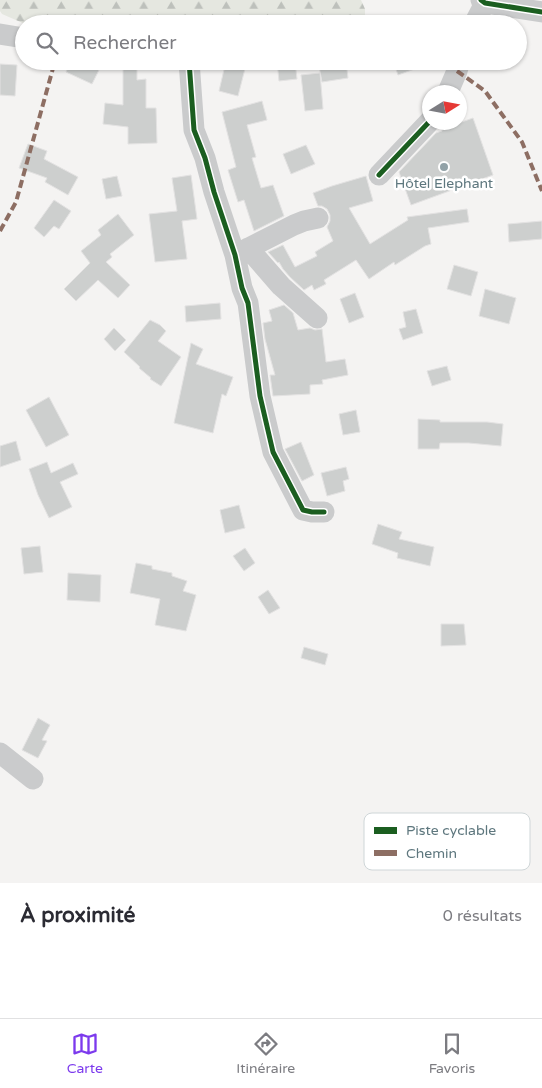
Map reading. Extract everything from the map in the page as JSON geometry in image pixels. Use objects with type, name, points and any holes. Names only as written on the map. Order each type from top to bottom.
[{"type":"street","points":[[478,15],[483,1],[542,12]]},
{"type":"street","points":[[0,34],[15,36]]},
{"type":"street","points":[[190,70],[194,130],[205,158],[214,192],[242,252],[317,318]]},
{"type":"street","points":[[451,85],[457,70]]},
{"type":"street","points":[[379,175],[422,129]]},
{"type":"street","points":[[242,252],[294,225],[318,218]]},
{"type":"street","points":[[242,252],[242,288],[248,303],[260,396],[273,452],[303,510],[324,512]]},
{"type":"street","points":[[0,753],[33,779]]},
{"type":"green space","points":[[0,0],[361,0],[365,9],[365,15],[15,15],[15,20],[2,14],[0,11]]},
{"type":"building","points":[[0,64],[15,65],[15,70],[17,70],[15,96],[0,95]]},
{"type":"building","points":[[67,70],[99,70],[92,84],[66,72]]},
{"type":"building","points":[[123,70],[137,70],[137,80],[146,79],[146,108],[156,108],[157,143],[128,144],[128,127],[103,124],[105,103],[123,105]]},
{"type":"building","points":[[224,70],[245,70],[238,96],[219,91]]},
{"type":"building","points":[[278,70],[296,70],[297,79],[279,81]]},
{"type":"building","points":[[320,70],[347,70],[348,78],[322,82]]},
{"type":"building","points":[[396,70],[412,70],[398,75]]},
{"type":"building","points":[[320,73],[323,109],[305,111],[301,75]]},
{"type":"building","points":[[262,101],[267,120],[247,125],[256,157],[252,158],[261,188],[273,185],[284,216],[254,231],[244,200],[238,202],[228,170],[236,167],[222,112]]},
{"type":"building","name":"Hôtel Elephant","points":[[473,118],[493,175],[411,205],[399,172],[436,133],[442,130],[467,130],[467,120]]},
{"type":"building","points":[[28,144],[47,151],[44,159],[78,177],[68,195],[45,182],[47,178],[19,168]]},
{"type":"building","points":[[306,145],[315,164],[291,174],[283,154]]},
{"type":"building","points":[[191,175],[197,219],[182,221],[187,259],[155,262],[149,214],[177,211],[172,178]]},
{"type":"building","points":[[117,176],[122,196],[106,199],[102,179]]},
{"type":"building","points":[[366,176],[373,201],[349,208],[370,244],[408,220],[407,217],[467,209],[469,222],[428,228],[431,244],[395,265],[394,262],[369,279],[356,260],[324,280],[326,284],[314,290],[312,285],[304,290],[268,252],[283,245],[295,267],[317,256],[315,252],[333,241],[327,227],[330,215],[327,209],[318,206],[313,193]]},
{"type":"building","points":[[54,200],[71,211],[59,229],[54,226],[44,237],[34,228]]},
{"type":"building","points":[[118,214],[134,235],[110,254],[112,257],[106,262],[130,285],[118,298],[98,280],[76,301],[64,289],[90,263],[81,251],[101,235],[98,230]]},
{"type":"building","points":[[542,221],[542,239],[509,242],[508,224]]},
{"type":"building","points":[[454,265],[478,272],[471,296],[447,289]]},
{"type":"building","points":[[485,289],[516,298],[509,324],[479,316]]},
{"type":"building","points":[[355,293],[364,317],[349,323],[340,299]]},
{"type":"building","points":[[220,303],[221,319],[186,322],[185,306]]},
{"type":"building","points":[[284,305],[293,313],[298,330],[322,329],[326,362],[345,359],[348,375],[322,380],[323,384],[310,385],[310,394],[273,396],[270,375],[275,375],[265,339],[263,323],[272,321],[269,310]]},
{"type":"building","points":[[416,309],[423,333],[403,340],[399,329],[406,327],[403,312]]},
{"type":"building","points":[[150,320],[160,325],[166,331],[158,341],[181,357],[161,386],[150,379],[124,352]]},
{"type":"building","points":[[114,328],[126,340],[115,351],[104,339]]},
{"type":"building","points":[[191,343],[203,349],[196,364],[233,377],[226,396],[222,394],[213,433],[174,423]]},
{"type":"building","points":[[447,366],[451,380],[432,386],[427,371]]},
{"type":"building","points":[[49,397],[69,435],[46,447],[26,410]]},
{"type":"building","points":[[356,410],[360,432],[343,435],[339,414]]},
{"type":"building","points":[[418,419],[440,420],[440,422],[503,424],[501,446],[440,443],[439,449],[418,449]]},
{"type":"building","points":[[16,441],[21,460],[0,467],[0,446]]},
{"type":"building","points":[[301,442],[314,475],[302,481],[285,449]]},
{"type":"building","points":[[47,462],[51,473],[73,463],[78,474],[60,482],[72,507],[49,518],[29,469]]},
{"type":"building","points":[[346,467],[349,479],[343,481],[345,491],[327,496],[321,473]]},
{"type":"building","points":[[239,505],[245,528],[225,533],[220,510]]},
{"type":"building","points":[[378,524],[402,532],[399,539],[434,547],[430,566],[397,558],[398,553],[372,544]]},
{"type":"building","points":[[40,546],[43,572],[24,574],[21,548]]},
{"type":"building","points":[[245,548],[255,563],[244,571],[233,556]]},
{"type":"building","points":[[136,563],[172,573],[172,576],[187,581],[183,591],[196,595],[186,631],[155,625],[160,599],[130,593]]},
{"type":"building","points":[[68,573],[101,575],[100,602],[67,600]]},
{"type":"building","points":[[268,590],[280,608],[269,614],[258,597]]},
{"type":"building","points":[[441,624],[464,624],[466,645],[441,646]]},
{"type":"building","points":[[304,647],[328,654],[325,665],[301,658]]},
{"type":"building","points":[[38,718],[50,725],[42,740],[47,741],[38,758],[22,750]]},
{"type":"marked path","points":[[0,231],[16,202],[53,70]]},
{"type":"marked path","points":[[457,71],[485,91],[522,142],[542,191]]},
{"type":"cycle path","points":[[481,0],[485,3],[542,12]]},
{"type":"cycle path","points":[[190,70],[194,130],[205,158],[248,303],[260,396],[273,452],[303,510],[324,512]]},
{"type":"cycle path","points":[[379,175],[422,129]]},
{"type":"place","name":"Hôtel Elephant","points":[[444,167]]}]
